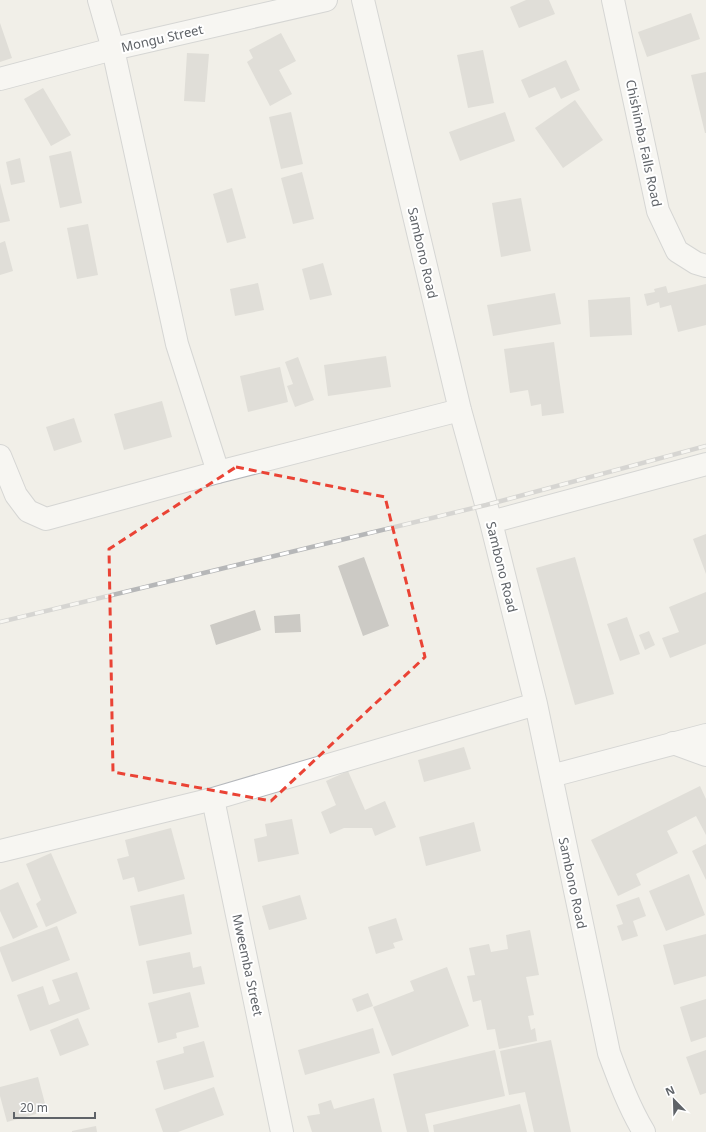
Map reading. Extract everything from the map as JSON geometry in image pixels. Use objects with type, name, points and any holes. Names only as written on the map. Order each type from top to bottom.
[{"type":"street","points":[[99,0],[113,49],[178,344],[218,472]]},
{"type":"street","name":"Mongu Street","points":[[0,79],[113,49],[326,0]]},
{"type":"street","name":"Sambono Road","points":[[363,0],[460,410],[491,522],[536,704],[608,1053],[632,1112],[644,1132]]},
{"type":"street","name":"Chishimba Falls Road","points":[[613,0],[658,211],[677,251],[696,263],[706,266]]},
{"type":"street","points":[[0,456],[16,494],[28,511],[46,519],[218,472],[460,410]]},
{"type":"street","points":[[491,522],[706,464]]},
{"type":"street","points":[[0,851],[214,798],[536,704]]},
{"type":"street","points":[[551,776],[706,735]]},
{"type":"street","points":[[673,743],[706,755]]},
{"type":"street","name":"Mweemba Street","points":[[214,798],[282,1132]]},
{"type":"highlighted area","points":[[236,467],[385,497],[425,657],[271,801],[113,772],[109,549]]},
{"type":"building","points":[[526,0],[549,0],[555,14],[519,28],[510,7]]},
{"type":"building","points":[[691,13],[700,39],[647,57],[638,32]]},
{"type":"building","points":[[0,23],[12,58],[0,62]]},
{"type":"building","points":[[281,33],[296,61],[279,70],[292,94],[270,106],[247,62],[253,58],[249,50]]},
{"type":"building","points":[[483,50],[494,103],[468,108],[457,55]]},
{"type":"building","points":[[187,53],[209,54],[205,102],[184,101]]},
{"type":"building","points":[[566,60],[580,90],[561,99],[555,87],[529,98],[521,80]]},
{"type":"building","points":[[706,72],[706,133],[705,133],[691,75]]},
{"type":"building","points":[[43,88],[71,135],[51,146],[24,99]]},
{"type":"building","points":[[575,100],[603,140],[563,168],[535,128]]},
{"type":"building","points":[[291,112],[303,164],[281,169],[269,117]]},
{"type":"building","points":[[505,112],[515,141],[460,161],[449,132]]},
{"type":"building","points":[[71,151],[82,203],[60,208],[49,156]]},
{"type":"building","points":[[20,158],[25,182],[11,185],[6,162]]},
{"type":"building","points":[[302,172],[314,219],[293,224],[281,178]]},
{"type":"building","points":[[0,183],[10,221],[0,223]]},
{"type":"building","points":[[232,188],[246,238],[227,243],[213,194]]},
{"type":"building","points":[[521,198],[531,251],[501,257],[492,203]]},
{"type":"building","points":[[88,224],[98,275],[77,279],[67,228]]},
{"type":"building","points":[[5,241],[13,271],[0,275],[0,243]]},
{"type":"building","points":[[323,263],[332,295],[310,300],[302,269]]},
{"type":"building","points":[[258,283],[264,310],[235,316],[230,289]]},
{"type":"building","points":[[706,284],[706,325],[678,332],[671,305],[660,308],[659,302],[647,306],[644,294],[655,292],[654,289],[666,286],[668,293]]},
{"type":"building","points":[[555,293],[561,324],[493,336],[487,305]]},
{"type":"building","points":[[630,297],[632,335],[590,337],[588,300]]},
{"type":"building","points":[[554,342],[564,413],[542,416],[541,404],[531,406],[528,390],[510,393],[504,349]]},
{"type":"building","points":[[386,356],[391,387],[328,396],[324,365]]},
{"type":"building","points":[[298,357],[314,400],[295,407],[287,386],[293,384],[285,362]]},
{"type":"building","points":[[280,367],[288,402],[248,412],[240,376]]},
{"type":"building","points":[[162,401],[172,437],[124,450],[114,414]]},
{"type":"building","points":[[74,418],[82,442],[54,451],[46,427]]},
{"type":"building","points":[[706,534],[706,574],[693,539]]},
{"type":"building","points":[[364,557],[389,626],[363,636],[338,566]]},
{"type":"building","points":[[575,557],[614,694],[575,705],[536,568]]},
{"type":"building","points":[[706,592],[706,644],[670,658],[662,638],[679,632],[669,607]]},
{"type":"building","points":[[255,610],[261,630],[216,645],[210,625]]},
{"type":"building","points":[[300,614],[301,632],[275,633],[274,616]]},
{"type":"building","points":[[627,617],[640,654],[620,661],[607,624]]},
{"type":"building","points":[[649,631],[655,645],[645,650],[639,635]]},
{"type":"building","points":[[464,747],[471,769],[424,782],[418,760]]},
{"type":"building","points":[[348,771],[365,810],[385,801],[396,827],[375,836],[372,828],[344,828],[330,834],[321,812],[336,805],[326,781]]},
{"type":"building","points":[[700,786],[706,799],[706,835],[696,816],[667,831],[678,853],[636,874],[641,885],[618,896],[591,840]]},
{"type":"building","points":[[292,819],[299,854],[258,862],[254,839],[267,836],[265,824]]},
{"type":"building","points":[[474,822],[481,851],[426,866],[419,837]]},
{"type":"building","points":[[171,828],[185,879],[138,892],[134,877],[123,880],[117,859],[129,856],[125,840]]},
{"type":"building","points":[[706,844],[706,880],[692,851]]},
{"type":"building","points":[[51,853],[77,913],[46,927],[36,904],[41,900],[26,864]]},
{"type":"building","points":[[689,874],[705,915],[666,931],[649,891]]},
{"type":"building","points":[[18,882],[38,927],[13,939],[0,911],[0,890]]},
{"type":"building","points":[[184,894],[192,934],[139,946],[130,906]]},
{"type":"building","points":[[300,895],[307,919],[269,930],[262,906]]},
{"type":"building","points":[[639,897],[646,916],[633,921],[638,936],[622,941],[617,926],[623,924],[616,905]]},
{"type":"building","points":[[396,918],[403,940],[393,943],[395,948],[376,954],[368,927]]},
{"type":"building","points":[[57,926],[70,960],[12,982],[0,951],[0,947]]},
{"type":"building","points":[[530,930],[539,975],[526,977],[534,1015],[528,1016],[531,1030],[535,1028],[537,1041],[499,1049],[495,1029],[487,1030],[481,1000],[473,1002],[467,976],[475,975],[469,948],[489,944],[491,952],[508,949],[506,935]]},
{"type":"building","points":[[706,934],[706,976],[674,985],[663,945]]},
{"type":"building","points":[[190,952],[193,968],[201,966],[205,984],[153,994],[146,961]]},
{"type":"building","points":[[447,967],[469,1026],[392,1056],[373,1007],[414,991],[410,981]]},
{"type":"building","points":[[77,972],[90,1009],[30,1031],[17,995],[43,986],[49,1005],[60,1001],[52,980]]},
{"type":"building","points":[[190,992],[199,1027],[176,1033],[177,1038],[158,1043],[148,1003]]},
{"type":"building","points":[[368,993],[373,1006],[357,1012],[352,999]]},
{"type":"building","points":[[706,999],[706,1037],[691,1042],[680,1007]]},
{"type":"building","points":[[78,1018],[89,1045],[60,1056],[50,1030]]},
{"type":"building","points":[[373,1028],[380,1053],[305,1075],[298,1050]]},
{"type":"building","points":[[551,1040],[571,1132],[534,1132],[525,1092],[509,1095],[500,1051]]},
{"type":"building","points":[[204,1041],[214,1077],[164,1090],[156,1061],[184,1053],[183,1047]]},
{"type":"building","points":[[495,1050],[505,1096],[425,1114],[429,1132],[407,1132],[393,1074]]},
{"type":"building","points":[[706,1050],[706,1093],[700,1095],[686,1057]]},
{"type":"building","points":[[38,1077],[47,1111],[7,1122],[0,1096],[0,1087]]},
{"type":"building","points":[[214,1087],[224,1115],[178,1132],[163,1132],[155,1109]]},
{"type":"building","points":[[374,1098],[382,1132],[312,1132],[307,1116],[320,1114],[318,1104],[331,1100],[334,1109]]},
{"type":"building","points":[[520,1104],[527,1132],[434,1132],[433,1125]]},
{"type":"building","points":[[96,1126],[97,1132],[72,1132],[72,1131]]},
{"type":"railway","points":[[0,622],[486,505],[706,446]]}]
